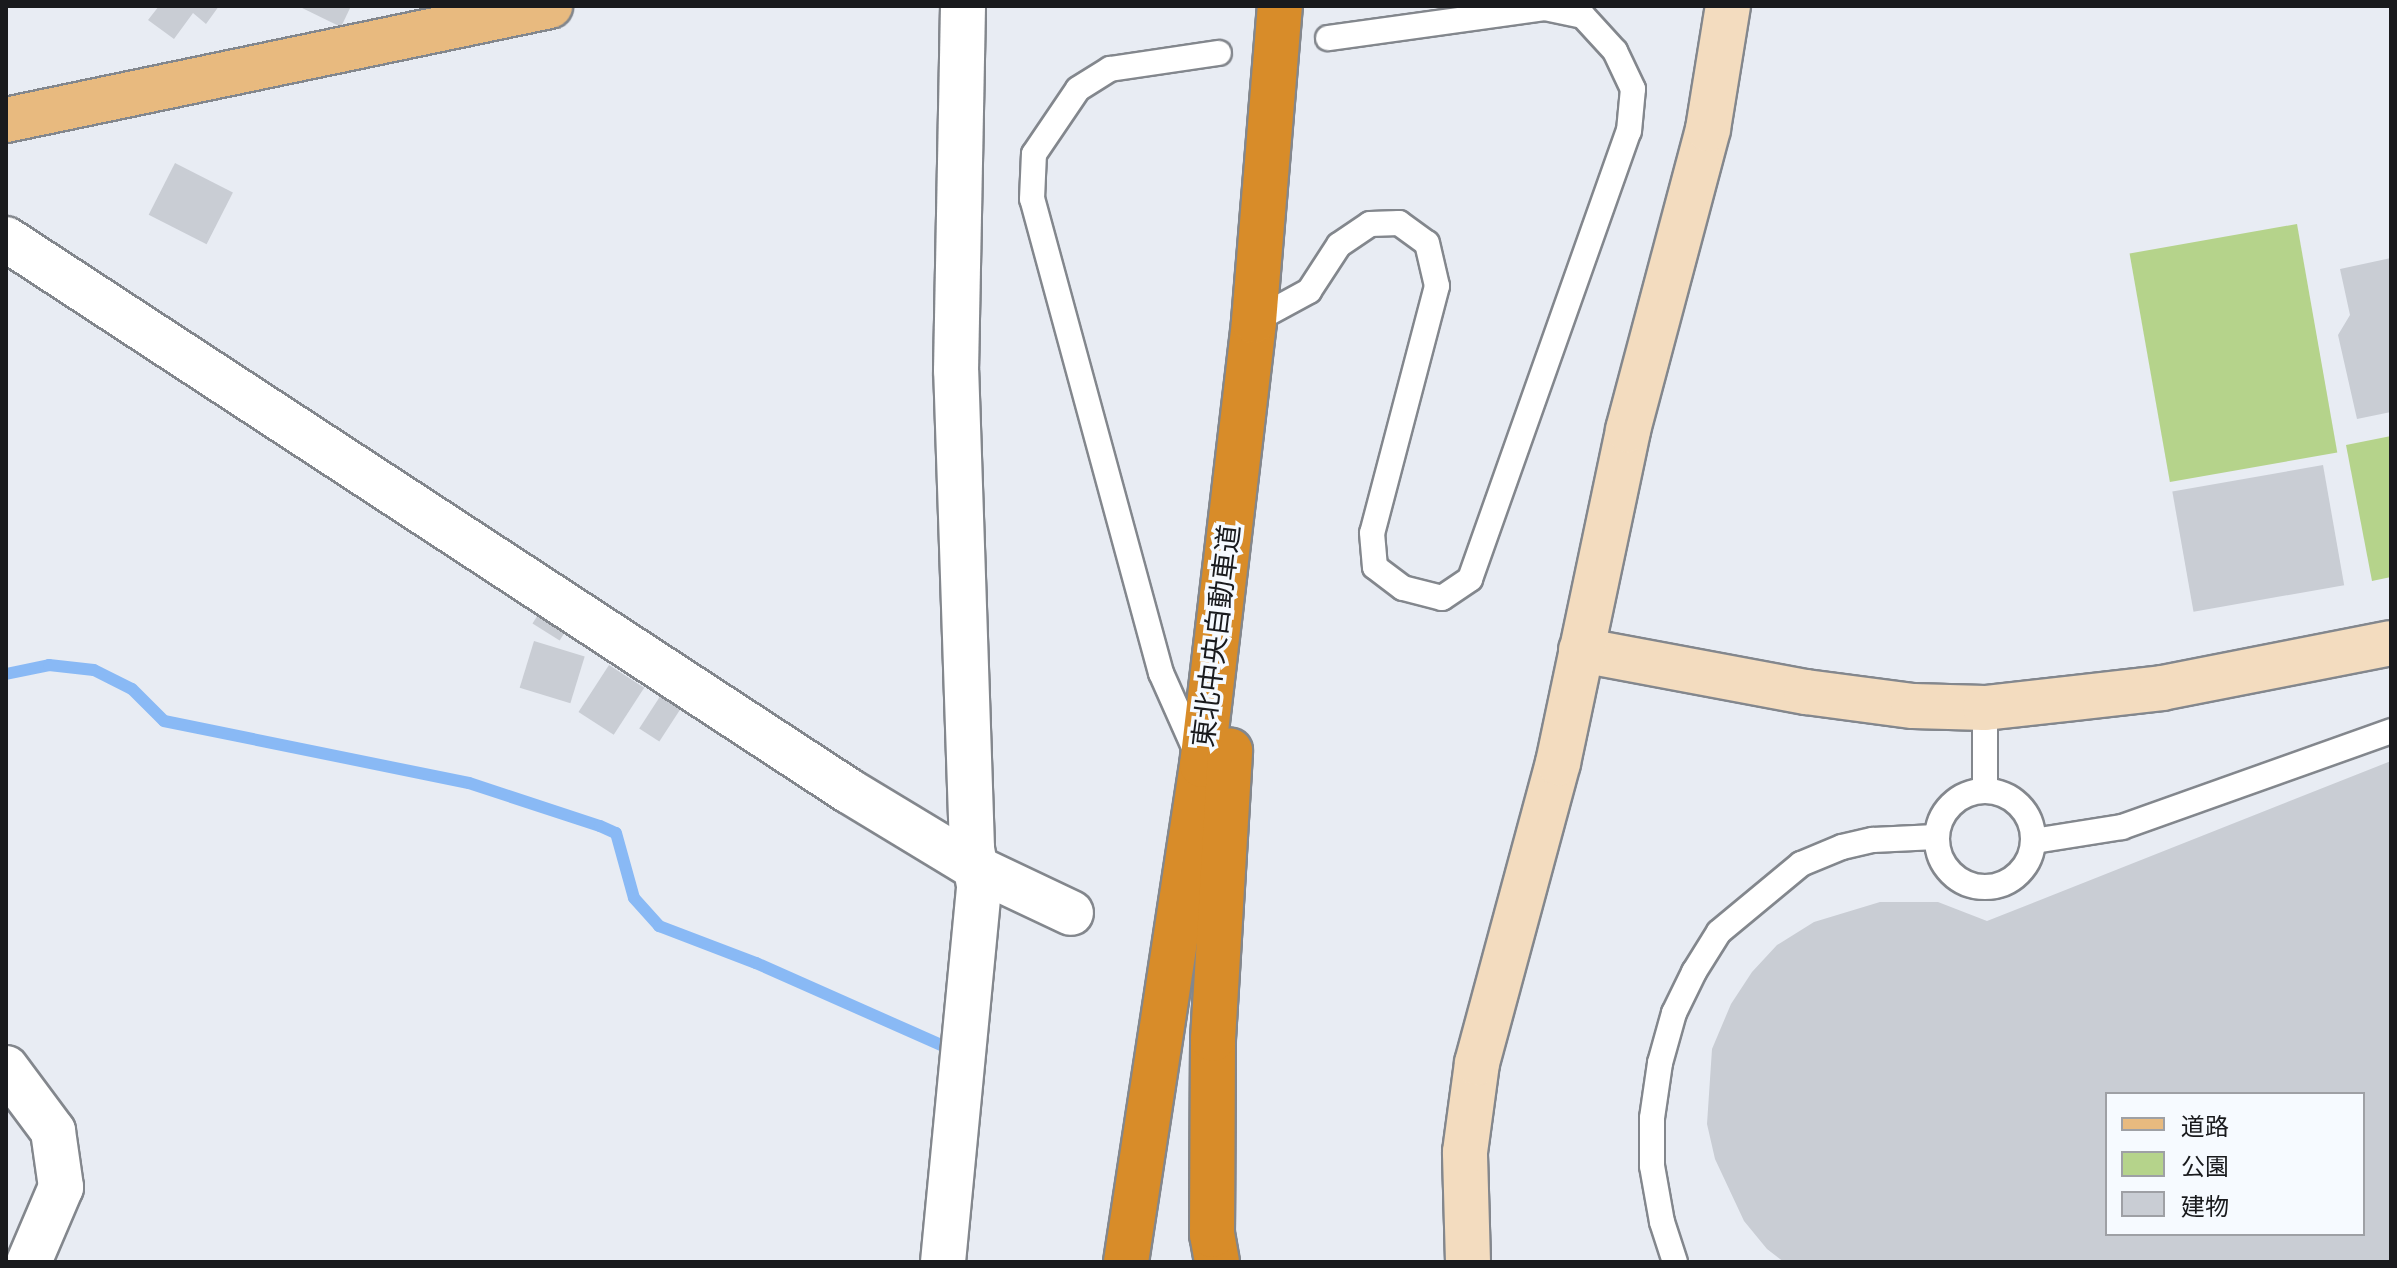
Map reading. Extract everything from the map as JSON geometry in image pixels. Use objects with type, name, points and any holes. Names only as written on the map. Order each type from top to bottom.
[{"type":"highway","name":"東北中央自動車道","points":[[1125,1262],[1202,765],[1254,321],[1280,6]]},
{"type":"highway","points":[[1217,1262],[1212,1235],[1213,1039],[1254,321]]},
{"type":"main road","points":[[6,120],[550,6]]},
{"type":"street","points":[[943,1262],[979,885],[956,371],[963,6]]},
{"type":"street","points":[[1468,1262],[1465,1152],[1477,1063],[1558,763],[1628,430],[1708,129],[1728,6]]},
{"type":"street","points":[[6,239],[849,791],[976,868],[1071,913]]},
{"type":"street","points":[[1581,650],[1806,692],[1913,706],[1985,708],[2162,688],[2391,643]]},
{"type":"street","points":[[6,1068],[53,1131],[61,1187],[29,1262]]},
{"type":"lane","points":[[1254,321],[1309,291],[1339,245],[1370,224],[1399,223],[1427,243],[1437,286],[1372,533],[1375,567],[1403,588],[1442,598],[1470,579],[1629,131],[1633,89],[1615,51],[1583,16],[1545,8],[1328,38]]},
{"type":"lane","points":[[1202,765],[1161,673],[1032,199],[1034,154],[1078,89],[1110,69],[1219,53]]},
{"type":"lane","points":[[1985,708],[1985,789]]},
{"type":"lane","points":[[2034,841],[2122,827],[2391,731]]},
{"type":"lane","points":[[1985,789],[2012,797],[2029,816],[2034,841],[2027,866],[2008,883],[1983,888],[1959,881],[1942,861],[1936,837],[1944,812],[1962,795],[1985,789]]},
{"type":"lane","points":[[1675,1262],[1662,1222],[1652,1166],[1652,1118],[1660,1063],[1674,1013],[1694,972],[1719,932],[1801,864],[1842,847],[1873,840],[1936,837]]},
{"type":"green space","points":[[2297,224],[2337,452],[2170,482],[2130,254]]},
{"type":"green space","points":[[2391,436],[2391,577],[2372,581],[2346,445]]},
{"type":"building","points":[[159,6],[219,6],[206,24],[193,13],[174,39],[148,20]]},
{"type":"building","points":[[298,6],[351,6],[341,27]]},
{"type":"building","points":[[175,163],[233,193],[207,244],[149,215]]},
{"type":"building","points":[[2391,258],[2391,412],[2357,419],[2338,335],[2350,315],[2340,269]]},
{"type":"building","points":[[2323,465],[2344,585],[2194,612],[2172,492]]},
{"type":"building","points":[[541,610],[568,627],[560,641],[533,624]]},
{"type":"building","points":[[534,641],[585,656],[570,703],[520,688]]},
{"type":"building","points":[[609,665],[644,688],[614,735],[579,712]]},
{"type":"building","points":[[661,695],[681,708],[659,742],[639,729]]},
{"type":"building","points":[[2391,761],[2391,1262],[1784,1262],[1767,1249],[1744,1221],[1715,1159],[1707,1124],[1712,1049],[1731,1004],[1752,972],[1777,945],[1814,922],[1880,902],[1938,902],[1987,921]]},
{"type":"waterway","points":[[6,674],[49,665],[94,670],[132,689],[164,721],[469,783],[600,826],[616,833],[634,898],[659,926],[756,963],[946,1047]]}]
